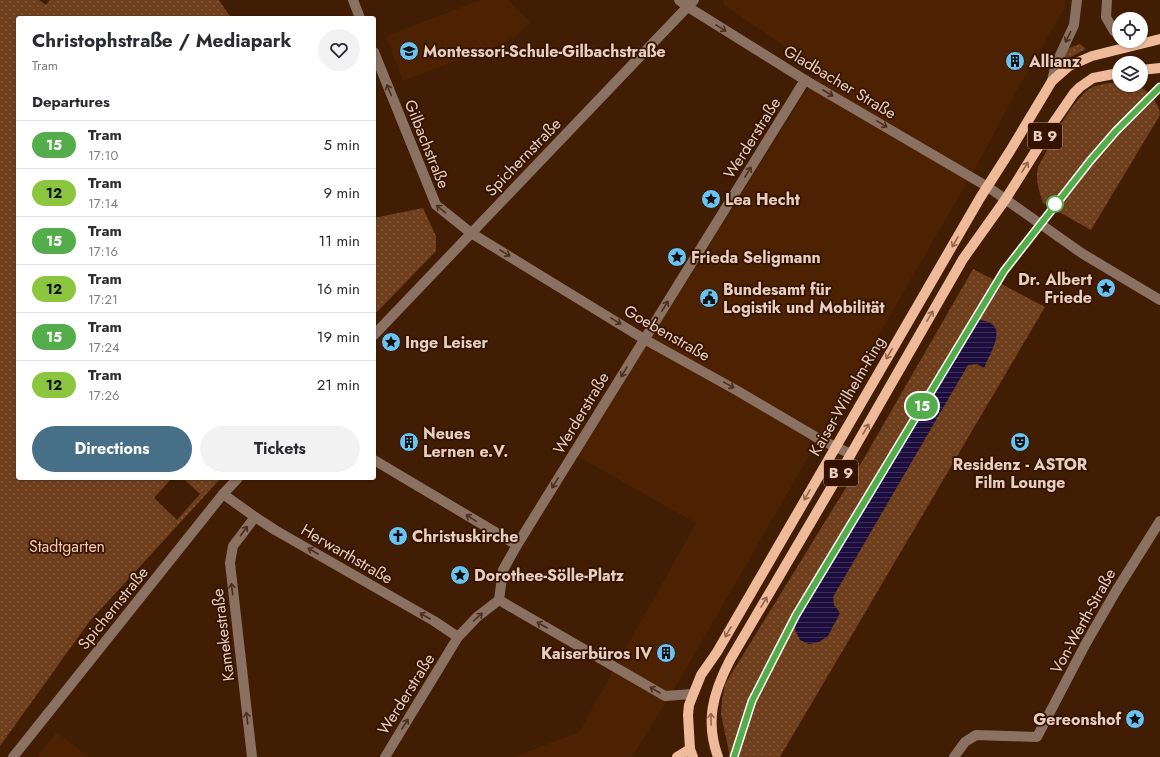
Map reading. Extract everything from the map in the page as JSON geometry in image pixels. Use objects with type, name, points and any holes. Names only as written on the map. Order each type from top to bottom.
[{"type":"main road","name":"B 9","points":[[1148,42],[1160,39]]},
{"type":"main road","name":"Kaiser-Wilhelm-Ring","points":[[691,753],[688,715],[689,705],[692,694],[701,676],[717,652],[980,198],[1052,81],[1069,66],[1092,56],[1126,48]]},
{"type":"main road","points":[[1148,69],[1160,68]]},
{"type":"main road","name":"Kaiser-Wilhelm-Ring","points":[[714,755],[711,712],[720,679],[963,259],[1006,200],[1054,122],[1074,93],[1093,78],[1112,74]]},
{"type":"main road","points":[[677,757],[691,753]]},
{"type":"street","points":[[353,0],[359,16]]},
{"type":"street","name":"Gladbacher Straße","points":[[679,0],[691,4],[805,80],[988,187],[1083,254],[1160,300]]},
{"type":"street","points":[[1052,81],[1056,64],[1074,25],[1077,0]]},
{"type":"street","points":[[1107,0],[1106,17],[1112,28]]},
{"type":"street","name":"Spichernstraße","points":[[376,333],[691,4]]},
{"type":"street","name":"Gilbachstraße","points":[[376,57],[436,205],[472,233]]},
{"type":"street","name":"Werderstraße","points":[[385,757],[458,637],[477,617],[499,600],[503,570],[517,545],[805,80]]},
{"type":"street","name":"Goebenstraße","points":[[472,233],[644,339],[736,390],[821,440],[851,454]]},
{"type":"street","points":[[376,461],[517,545]]},
{"type":"street","name":"Spichernstraße","points":[[13,757],[223,494],[236,480]]},
{"type":"street","name":"Herwarthstraße","points":[[223,494],[254,517],[434,621],[458,637]]},
{"type":"street","name":"Kamekestraße","points":[[252,757],[230,563],[233,546],[254,517]]},
{"type":"street","name":"Von-Werth-Straße","points":[[954,757],[965,742],[976,735],[1037,737],[1085,645],[1116,591],[1160,521]]},
{"type":"street","points":[[499,600],[665,696],[692,694]]},
{"type":"shaded area","points":[[480,0],[508,0],[530,22],[515,37],[503,43],[403,81],[386,36]]},
{"type":"shaded area","points":[[723,0],[1065,0],[1065,8],[1016,92],[976,167],[679,681],[632,757],[513,757],[579,732],[696,523],[577,456],[819,70],[724,5]]},
{"type":"shaded area","points":[[978,320],[988,322],[994,326],[996,332],[994,346],[984,368],[977,364],[968,365],[833,597],[834,605],[840,613],[828,636],[819,642],[809,644],[800,640],[794,624],[799,613],[964,332],[970,323]]},
{"type":"shaded area","points":[[57,732],[86,755],[89,757],[37,757]]},
{"type":"green space","name":"Stadtgarten","points":[[0,0],[39,0],[46,5],[50,0],[219,0],[230,16],[16,16],[16,480],[170,480],[154,498],[177,520],[200,494],[185,480],[219,480],[89,622],[0,746]]},
{"type":"green space","points":[[1080,44],[1086,49],[1065,60],[1064,55],[1069,48]]},
{"type":"green space","points":[[1112,83],[1112,92],[1148,92],[1158,106],[1160,115],[1091,230],[1043,203],[1037,180],[1037,172],[1038,167],[1054,137],[1075,104],[1089,89]]},
{"type":"green space","points":[[423,208],[436,236],[436,251],[376,313],[376,218]]},
{"type":"green space","points":[[973,269],[1045,307],[780,757],[730,757],[721,714],[725,684],[863,460]]},
{"type":"tram line","name":"15","points":[[734,757],[752,701],[796,615],[1004,271],[1090,161],[1116,131],[1160,87]]},
{"type":"place","name":"Montessori-Schule-Gilbachstraße","points":[[409,51]]},
{"type":"place","name":"Allianz","points":[[1015,61]]},
{"type":"place","name":"Lea Hecht","points":[[711,199]]},
{"type":"place","name":"Frieda Seligmann","points":[[677,257]]},
{"type":"place","name":"Dr. Albert Friede","points":[[1106,288]]},
{"type":"place","name":"Bundesamt für Logistik und Mobilität","points":[[709,298]]},
{"type":"place","name":"Inge Leiser","points":[[391,342]]},
{"type":"place","name":"Neues Lernen e.V.","points":[[409,442]]},
{"type":"place","name":"Residenz - ASTOR Film Lounge","points":[[1020,442]]},
{"type":"place","name":"Christuskirche","points":[[398,536]]},
{"type":"place","name":"Dorothee-Sölle-Platz","points":[[460,575]]},
{"type":"place","name":"Kaiserbüros IV","points":[[666,653]]},
{"type":"place","name":"Gereonshof","points":[[1135,719]]}]
